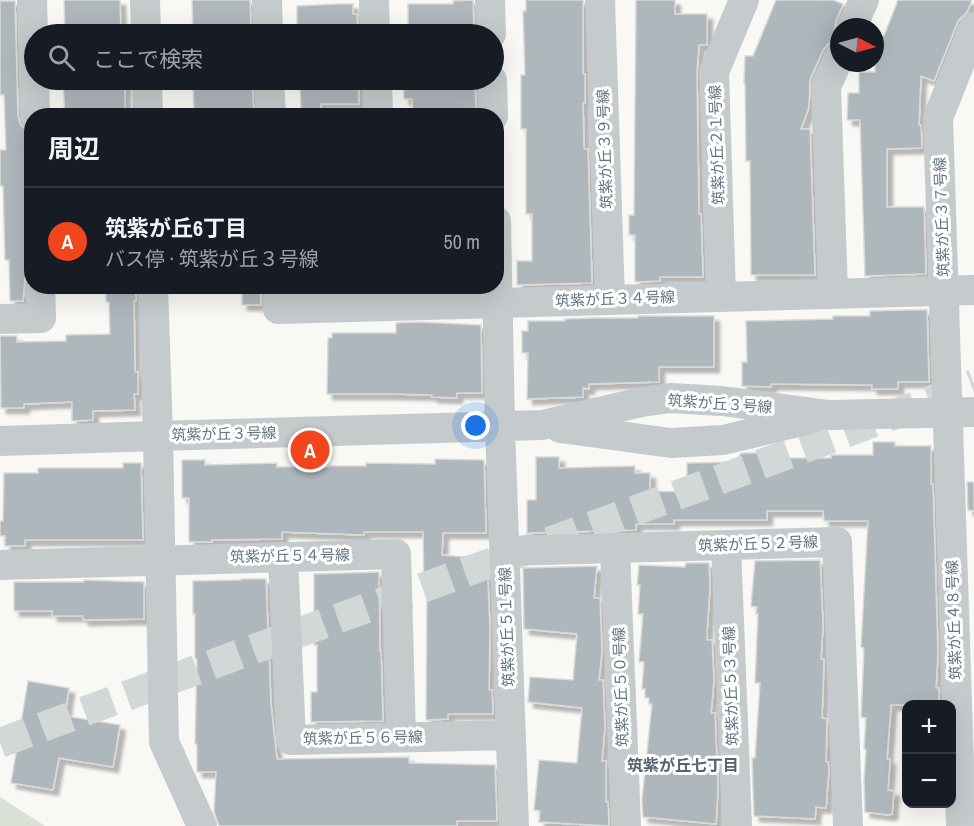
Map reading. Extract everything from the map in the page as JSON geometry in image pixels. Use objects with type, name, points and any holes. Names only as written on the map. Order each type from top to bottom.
[{"type":"street","points":[[32,0],[33,24]]},
{"type":"street","points":[[145,0],[146,24]]},
{"type":"street","points":[[267,0],[268,24]]},
{"type":"street","points":[[374,0],[375,24]]},
{"type":"street","points":[[490,0],[491,24]]},
{"type":"street","name":"筑紫が丘３９号線","points":[[600,0],[610,299]]},
{"type":"street","name":"筑紫が丘２１号線","points":[[721,296],[714,72],[744,0]]},
{"type":"street","points":[[856,18],[864,0]]},
{"type":"street","name":"筑紫が丘３７号線","points":[[961,413],[944,291],[938,118],[974,27]]},
{"type":"street","points":[[832,72],[826,87],[833,292]]},
{"type":"street","points":[[34,90],[35,108]]},
{"type":"street","points":[[147,90],[148,108]]},
{"type":"street","points":[[270,90],[271,108]]},
{"type":"street","points":[[377,90],[378,108]]},
{"type":"street","points":[[492,90],[493,108]]},
{"type":"street","name":"筑紫が丘３４号線","points":[[277,294],[278,309],[385,296],[499,302],[974,290]]},
{"type":"street","points":[[0,320],[41,318],[40,294]]},
{"type":"street","name":"筑紫が丘３号線","points":[[153,294],[158,436]]},
{"type":"street","name":"筑紫が丘５１号線","points":[[499,294],[500,428],[514,826]]},
{"type":"street","name":"筑紫が丘３号線","points":[[0,441],[500,428],[542,425],[642,402],[670,398],[722,401],[829,415],[961,413]]},
{"type":"street","name":"筑紫が丘４８号線","points":[[961,413],[963,536],[961,826]]},
{"type":"street","name":"筑紫が丘３号線","points":[[542,425],[671,444],[723,440],[829,415]]},
{"type":"street","points":[[158,436],[164,742],[202,826]]},
{"type":"street","name":"筑紫が丘５２号線","points":[[504,551],[837,542],[848,826]]},
{"type":"street","name":"筑紫が丘５３号線","points":[[726,545],[737,826]]},
{"type":"street","name":"筑紫が丘５０号線","points":[[615,549],[626,826]]},
{"type":"street","name":"筑紫が丘５４号線","points":[[0,565],[396,554],[401,737]]},
{"type":"street","name":"筑紫が丘５６号線","points":[[283,557],[291,740],[511,735]]},
{"type":"shaded area","points":[[0,797],[45,826],[0,826]]},
{"type":"building","points":[[64,0],[120,0],[121,24],[65,24]]},
{"type":"building","points":[[192,0],[250,0],[251,24],[193,24]]},
{"type":"building","points":[[473,0],[474,24],[408,24],[408,4],[453,4],[453,1]]},
{"type":"building","points":[[526,0],[583,0],[584,149],[588,149],[592,283],[517,285],[517,261],[532,261],[532,214],[526,214],[526,129],[521,129],[521,75],[525,75],[523,11],[526,11]]},
{"type":"building","points":[[636,0],[675,0],[675,14],[707,14],[707,45],[699,45],[697,73],[699,214],[701,214],[703,277],[660,277],[660,281],[635,282],[635,235],[629,235],[629,215],[634,215]]},
{"type":"building","points":[[776,0],[833,0],[843,4],[837,18],[830,18],[830,43],[823,50],[810,80],[809,107],[801,129],[810,129],[815,275],[751,275],[750,161],[746,161],[744,83],[745,56],[753,56]]},
{"type":"building","points":[[898,0],[972,0],[967,12],[958,21],[934,81],[921,76],[919,125],[921,125],[922,148],[887,149],[887,207],[924,207],[926,274],[865,276],[860,120],[847,120],[848,93],[859,93],[859,72],[884,72],[884,36]]},
{"type":"building","points":[[0,1],[15,1],[18,116],[24,128],[23,301],[10,301],[9,260],[5,260],[0,150],[6,150],[4,95],[0,95]]},
{"type":"building","points":[[353,4],[353,14],[357,14],[358,24],[297,24],[297,6]]},
{"type":"building","points":[[64,90],[125,90],[125,108],[65,108]]},
{"type":"building","points":[[193,90],[253,90],[254,108],[194,108]]},
{"type":"building","points":[[300,90],[358,90],[359,104],[321,104],[321,108],[301,108]]},
{"type":"building","points":[[404,90],[475,90],[476,108],[413,108],[412,99],[404,99]]},
{"type":"building","points":[[106,294],[136,294],[136,301],[134,301],[135,372],[138,372],[138,394],[134,394],[135,410],[93,411],[93,420],[72,421],[72,402],[24,404],[24,408],[1,408],[0,336],[17,336],[17,342],[66,341],[66,335],[110,334],[109,302],[106,302]]},
{"type":"building","points":[[242,294],[260,294],[261,305],[242,305]]},
{"type":"building","points":[[927,310],[929,382],[898,382],[898,389],[872,389],[872,385],[742,386],[742,362],[747,362],[746,321],[833,319],[833,316],[870,316],[870,311]]},
{"type":"building","points":[[638,316],[714,316],[714,367],[659,367],[659,382],[589,384],[589,389],[583,388],[583,397],[527,399],[528,353],[522,353],[522,331],[528,331],[528,321],[638,318]]},
{"type":"building","points":[[396,323],[481,325],[482,393],[457,393],[457,398],[432,397],[432,395],[327,394],[328,338],[332,338],[332,333],[396,333]]},
{"type":"building","points":[[873,442],[895,442],[895,446],[931,446],[938,654],[936,688],[939,688],[939,700],[902,700],[902,705],[891,705],[887,759],[890,759],[888,790],[894,791],[892,814],[889,815],[865,812],[866,718],[861,717],[864,648],[861,647],[868,521],[824,521],[823,511],[767,511],[767,520],[674,520],[674,524],[636,524],[636,530],[527,533],[527,500],[536,500],[536,457],[559,457],[559,468],[635,466],[635,473],[650,473],[650,491],[687,492],[687,463],[739,462],[740,454],[744,453],[769,453],[769,458],[873,455]]},
{"type":"building","points":[[435,459],[484,460],[486,533],[443,533],[442,555],[487,559],[490,629],[489,690],[492,690],[493,714],[448,714],[448,719],[426,720],[427,590],[424,590],[423,532],[364,532],[364,535],[282,532],[282,539],[189,542],[189,498],[182,498],[182,460],[205,460],[205,465],[277,463],[277,467],[329,467],[366,466],[366,463],[435,464]]},
{"type":"building","points":[[123,463],[141,463],[143,540],[25,540],[25,546],[5,546],[5,536],[0,536],[0,521],[3,521],[4,473],[38,473],[38,468],[123,468]]},
{"type":"building","points":[[967,482],[974,482],[974,511],[968,510]]},
{"type":"building","points":[[820,560],[823,625],[821,659],[824,659],[822,718],[827,719],[826,762],[828,762],[829,769],[826,808],[816,807],[815,819],[754,816],[752,758],[755,758],[760,683],[755,683],[758,614],[756,614],[757,607],[751,606],[755,561]]},
{"type":"building","points":[[686,563],[709,563],[707,640],[712,640],[714,680],[711,713],[715,713],[718,789],[716,824],[643,817],[642,800],[652,704],[649,704],[649,698],[645,698],[645,689],[642,689],[644,662],[639,662],[643,614],[638,614],[639,565],[685,567]]},
{"type":"building","points":[[597,566],[594,598],[600,598],[602,651],[599,680],[603,680],[605,727],[602,761],[606,761],[606,802],[608,802],[609,826],[539,822],[540,811],[534,810],[539,760],[577,763],[582,708],[528,702],[530,677],[573,680],[577,634],[524,629],[523,568]]},
{"type":"building","points":[[379,572],[383,721],[311,722],[311,692],[317,692],[317,645],[314,645],[314,574]]},
{"type":"building","points":[[266,579],[271,705],[277,759],[409,757],[409,763],[495,765],[497,821],[457,821],[457,826],[219,826],[214,812],[216,772],[197,772],[197,744],[195,744],[197,659],[195,659],[193,581]]},
{"type":"building","points":[[84,580],[144,582],[144,619],[83,620],[83,616],[52,616],[52,611],[14,611],[14,582],[84,582]]},
{"type":"building","points":[[28,681],[69,688],[65,716],[120,725],[113,767],[59,758],[53,790],[11,783]]},
{"type":"tunnel","points":[[0,743],[974,384]]},
{"type":"place","name":"筑紫が丘6丁目","points":[[310,450]]},
{"type":"district","name":"筑紫が丘七丁目","points":[[683,765]]}]
